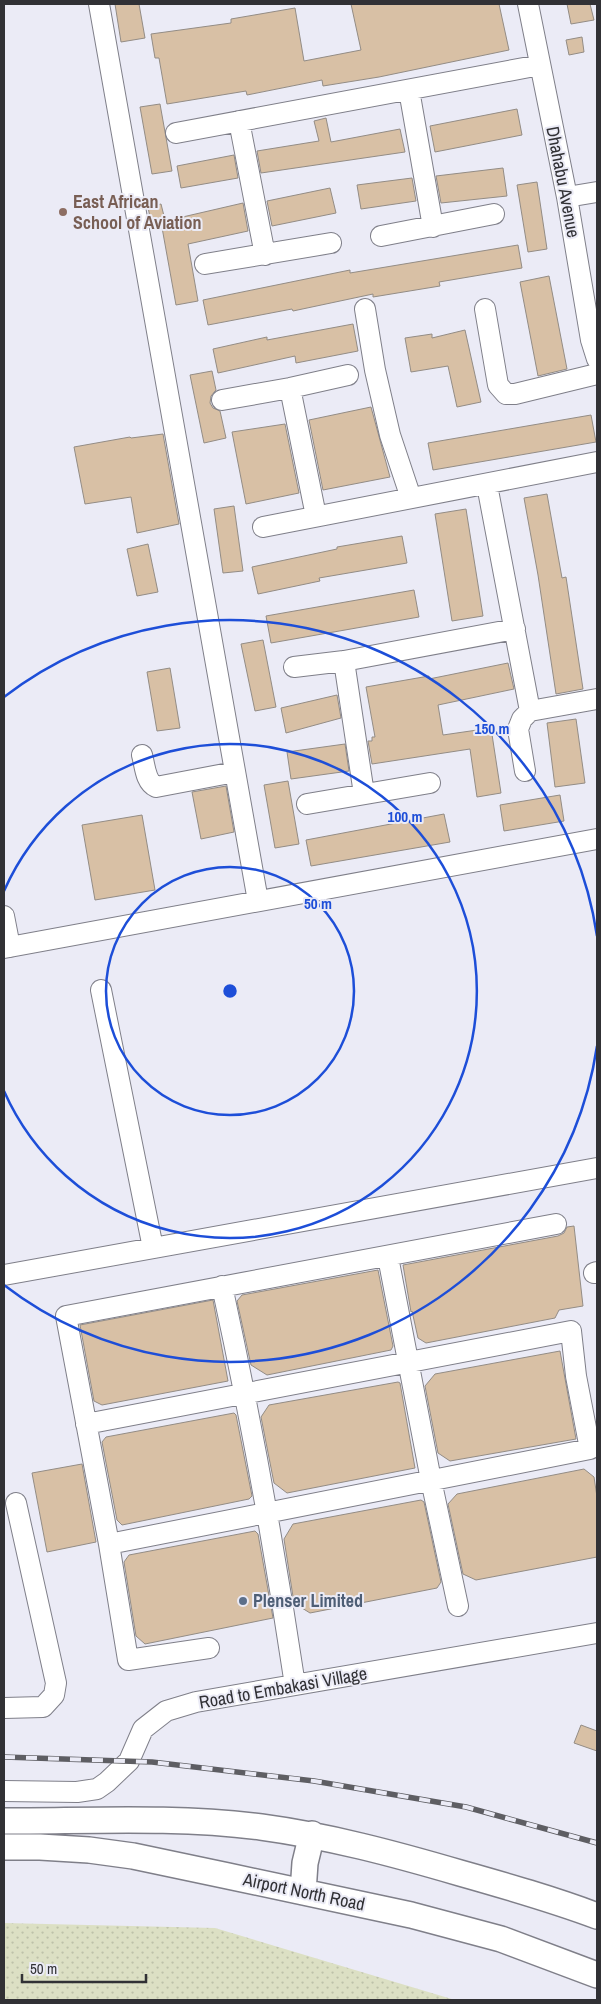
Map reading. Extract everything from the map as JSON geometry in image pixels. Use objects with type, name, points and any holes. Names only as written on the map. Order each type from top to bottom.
[{"type":"main road","points":[[9,1819],[175,1821],[260,1827],[312,1834],[560,1902],[597,1916]]},
{"type":"main road","points":[[303,1892],[312,1834]]},
{"type":"main road","name":"Airport North Road","points":[[4,1847],[89,1850],[133,1856],[411,1915],[501,1940],[597,1974]]},
{"type":"street","points":[[99,4],[258,901]]},
{"type":"street","name":"Dhahabu Avenue","points":[[528,4],[567,197],[591,340],[597,359]]},
{"type":"street","points":[[176,133],[540,65]]},
{"type":"street","points":[[409,90],[433,227]]},
{"type":"street","points":[[239,121],[265,255]]},
{"type":"street","points":[[567,197],[597,192]]},
{"type":"street","points":[[381,236],[494,214]]},
{"type":"street","points":[[205,264],[331,243]]},
{"type":"street","points":[[365,309],[375,370],[390,435],[411,498]]},
{"type":"street","points":[[485,309],[498,385],[506,394],[515,394],[597,374]]},
{"type":"street","points":[[222,400],[348,375]]},
{"type":"street","points":[[290,388],[316,516]]},
{"type":"street","points":[[263,527],[487,485],[597,462]]},
{"type":"street","points":[[487,485],[530,711]]},
{"type":"street","points":[[294,667],[344,661],[515,629]]},
{"type":"street","points":[[344,661],[364,794]]},
{"type":"street","points":[[525,771],[518,729],[522,719],[530,711],[597,699]]},
{"type":"street","points":[[142,755],[148,779],[156,787],[235,772]]},
{"type":"street","points":[[306,804],[430,782]]},
{"type":"street","points":[[4,916],[7,947],[597,839]]},
{"type":"street","points":[[101,990],[153,1248]]},
{"type":"street","points":[[4,1275],[597,1168]]},
{"type":"street","points":[[209,1648],[128,1660],[109,1544],[66,1316],[556,1224]]},
{"type":"street","points":[[388,1257],[431,1480],[458,1606]]},
{"type":"street","points":[[222,1286],[246,1393],[296,1685]]},
{"type":"street","points":[[86,1424],[571,1331],[576,1376],[590,1449],[267,1511],[109,1544]]},
{"type":"street","points":[[4,1708],[43,1707],[54,1696],[56,1683],[16,1503]]},
{"type":"street","name":"Road to Embakasi Village","points":[[4,1792],[77,1792],[97,1789],[129,1761],[143,1729],[166,1711],[196,1702],[597,1633]]},
{"type":"green space","points":[[4,1923],[215,1928],[455,2000],[4,2000]]},
{"type":"building","points":[[115,4],[139,4],[145,38],[121,42]]},
{"type":"building","points":[[351,4],[499,4],[509,50],[379,77],[323,86],[322,80],[247,95],[246,91],[167,104],[159,58],[155,58],[151,34],[231,23],[231,19],[295,8],[304,61],[361,50]]},
{"type":"building","points":[[567,4],[590,4],[594,20],[571,24]]},
{"type":"building","points":[[582,37],[584,52],[569,55],[566,40]]},
{"type":"building","points":[[160,104],[172,171],[152,174],[140,107]]},
{"type":"building","points":[[517,109],[522,135],[435,152],[430,126]]},
{"type":"building","points":[[326,118],[331,142],[400,129],[405,152],[261,173],[257,151],[319,141],[314,121]]},
{"type":"building","points":[[234,155],[238,178],[181,188],[177,166]]},
{"type":"building","points":[[503,168],[507,196],[441,203],[436,176]]},
{"type":"building","points":[[412,178],[416,201],[361,209],[357,185]]},
{"type":"building","points":[[537,182],[547,249],[528,252],[517,185]]},
{"type":"building","points":[[330,188],[336,213],[272,226],[267,201]]},
{"type":"building","points":[[243,203],[248,231],[188,244],[198,301],[176,305],[161,222]]},
{"type":"building","points":[[161,204],[165,220],[151,223],[148,207]]},
{"type":"building","points":[[518,245],[522,268],[439,282],[440,286],[373,297],[373,294],[293,311],[292,309],[208,325],[203,300],[350,270],[350,273]]},
{"type":"building","points":[[549,276],[567,369],[538,376],[520,282]]},
{"type":"building","points":[[353,324],[358,351],[296,363],[295,356],[218,373],[213,349],[267,337],[267,340]]},
{"type":"building","points":[[465,330],[481,402],[457,407],[448,366],[411,372],[405,338],[432,334],[432,338]]},
{"type":"building","points":[[212,371],[216,390],[211,396],[210,403],[213,408],[220,411],[226,438],[204,443],[190,375]]},
{"type":"building","points":[[371,407],[390,477],[323,490],[309,420]]},
{"type":"building","points":[[591,415],[596,442],[433,470],[428,443]]},
{"type":"building","points":[[285,424],[299,493],[246,504],[232,432]]},
{"type":"building","points":[[163,434],[179,524],[137,533],[131,497],[85,504],[74,447],[130,437]]},
{"type":"building","points":[[547,494],[562,578],[566,577],[583,689],[556,694],[524,498]]},
{"type":"building","points":[[234,506],[243,571],[223,573],[214,509]]},
{"type":"building","points":[[466,509],[483,616],[452,621],[435,514]]},
{"type":"building","points":[[402,536],[407,563],[319,578],[320,581],[258,594],[252,567],[337,549],[337,547]]},
{"type":"building","points":[[148,544],[158,592],[137,596],[127,549]]},
{"type":"building","points":[[414,590],[419,617],[271,643],[266,616]]},
{"type":"building","points":[[263,640],[276,707],[255,711],[241,644]]},
{"type":"building","points":[[508,663],[514,689],[438,705],[443,735],[491,728],[501,793],[477,797],[470,749],[372,764],[368,741],[372,741],[372,737],[375,737],[366,687],[429,676],[429,679]]},
{"type":"building","points":[[170,668],[180,728],[157,731],[147,672]]},
{"type":"building","points":[[337,695],[341,718],[286,733],[281,708]]},
{"type":"building","points":[[576,719],[585,783],[555,787],[547,723]]},
{"type":"building","points":[[345,744],[349,771],[291,779],[287,752]]},
{"type":"building","points":[[288,781],[299,844],[275,848],[264,785]]},
{"type":"building","points":[[226,786],[234,832],[201,839],[192,792]]},
{"type":"building","points":[[560,795],[564,821],[504,831],[500,805]]},
{"type":"building","points":[[444,814],[450,842],[311,866],[306,840]]},
{"type":"building","points":[[142,815],[155,890],[95,900],[82,825]]},
{"type":"building","points":[[574,1226],[583,1306],[559,1310],[555,1318],[426,1343],[418,1338],[411,1312],[403,1265],[558,1236],[564,1233],[567,1227]]},
{"type":"building","points":[[378,1270],[393,1346],[391,1350],[267,1375],[251,1365],[237,1301],[242,1295]]},
{"type":"building","points":[[213,1300],[228,1381],[102,1405],[94,1401],[80,1325]]},
{"type":"building","points":[[560,1351],[576,1439],[450,1461],[438,1453],[425,1386],[435,1374]]},
{"type":"building","points":[[400,1383],[415,1468],[287,1493],[274,1483],[261,1417],[269,1405]]},
{"type":"building","points":[[234,1413],[236,1415],[252,1496],[249,1499],[122,1525],[117,1520],[102,1442],[106,1437]]},
{"type":"building","points":[[82,1464],[96,1542],[47,1552],[32,1473]]},
{"type":"building","points":[[584,1469],[594,1477],[597,1497],[597,1557],[476,1580],[463,1574],[448,1504],[457,1494]]},
{"type":"building","points":[[421,1500],[424,1502],[441,1582],[437,1588],[310,1613],[294,1603],[284,1539],[293,1524]]},
{"type":"building","points":[[255,1531],[258,1534],[273,1618],[145,1644],[136,1636],[124,1562],[129,1555]]},
{"type":"building","points":[[581,1725],[597,1731],[597,1751],[574,1743]]},
{"type":"railway","points":[[4,1757],[152,1762],[314,1781],[466,1807],[597,1843]]},
{"type":"place","name":"East African School of Aviation","points":[[63,212]]},
{"type":"place","name":"Plenser Limited","points":[[243,1601]]}]
